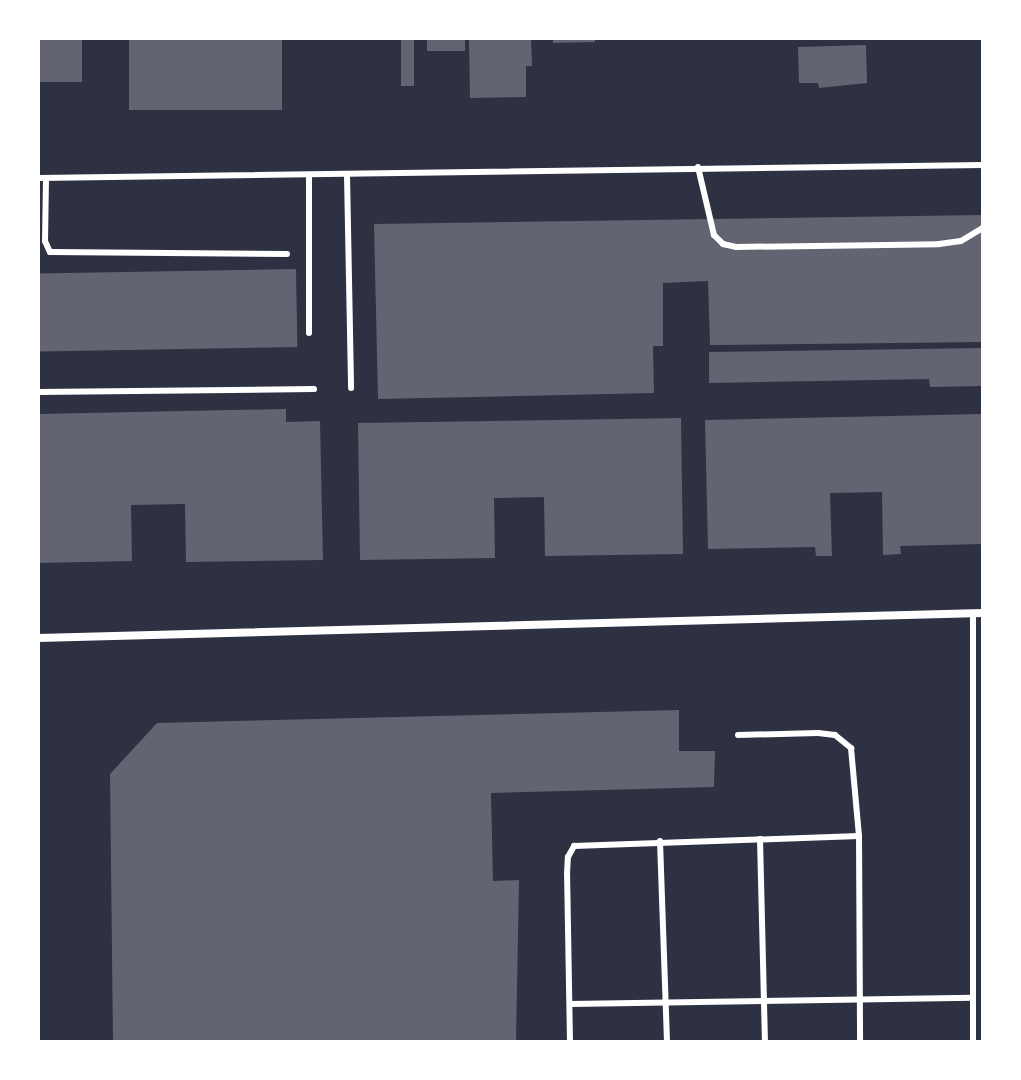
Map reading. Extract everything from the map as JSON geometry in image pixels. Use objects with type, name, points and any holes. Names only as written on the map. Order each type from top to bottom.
[{"type":"street","points":[[38,638],[978,613]]},
{"type":"lane","points":[[287,254],[50,252],[45,241],[42,178],[983,165]]},
{"type":"lane","points":[[698,167],[714,235],[723,244],[736,247],[939,244],[961,241],[983,228]]},
{"type":"lane","points":[[309,175],[309,333]]},
{"type":"lane","points":[[347,175],[351,388]]},
{"type":"lane","points":[[38,392],[314,389]]},
{"type":"lane","points":[[973,1042],[978,613]]},
{"type":"lane","points":[[738,735],[835,735],[846,743],[854,758],[859,836],[860,1042]]},
{"type":"lane","points":[[570,1042],[570,851],[582,844],[859,836]]},
{"type":"lane","points":[[760,839],[765,1042]]},
{"type":"lane","points":[[660,841],[667,1042]]},
{"type":"lane","points":[[570,1004],[973,998]]},
{"type":"building","points":[[38,38],[82,38],[82,82],[38,82]]},
{"type":"building","points":[[129,38],[282,38],[282,110],[129,110]]},
{"type":"building","points":[[401,38],[414,38],[414,86],[401,86]]},
{"type":"building","points":[[427,38],[465,38],[465,51],[427,51]]},
{"type":"building","points":[[469,38],[531,38],[532,66],[526,66],[526,97],[470,98]]},
{"type":"building","points":[[553,38],[595,38],[595,42],[553,43]]},
{"type":"building","points":[[866,45],[867,83],[819,88],[818,83],[799,83],[798,47]]},
{"type":"building","points":[[983,215],[983,342],[710,345],[708,281],[663,283],[663,346],[653,346],[654,393],[378,399],[374,224]]},
{"type":"building","points":[[296,269],[297,347],[39,351],[38,274]]},
{"type":"building","points":[[983,348],[983,386],[930,387],[929,379],[709,383],[709,352]]},
{"type":"building","points":[[286,409],[286,422],[320,421],[323,560],[186,562],[185,504],[131,505],[132,561],[38,563],[38,414]]},
{"type":"building","points":[[983,414],[983,544],[900,546],[901,554],[883,555],[882,492],[830,493],[832,556],[816,556],[815,547],[708,549],[705,420]]},
{"type":"building","points":[[681,418],[683,554],[545,556],[544,497],[494,498],[495,558],[360,560],[358,423]]},
{"type":"building","points":[[679,710],[679,751],[715,751],[714,787],[491,793],[493,881],[519,880],[516,1042],[113,1042],[110,774],[157,723]]}]
